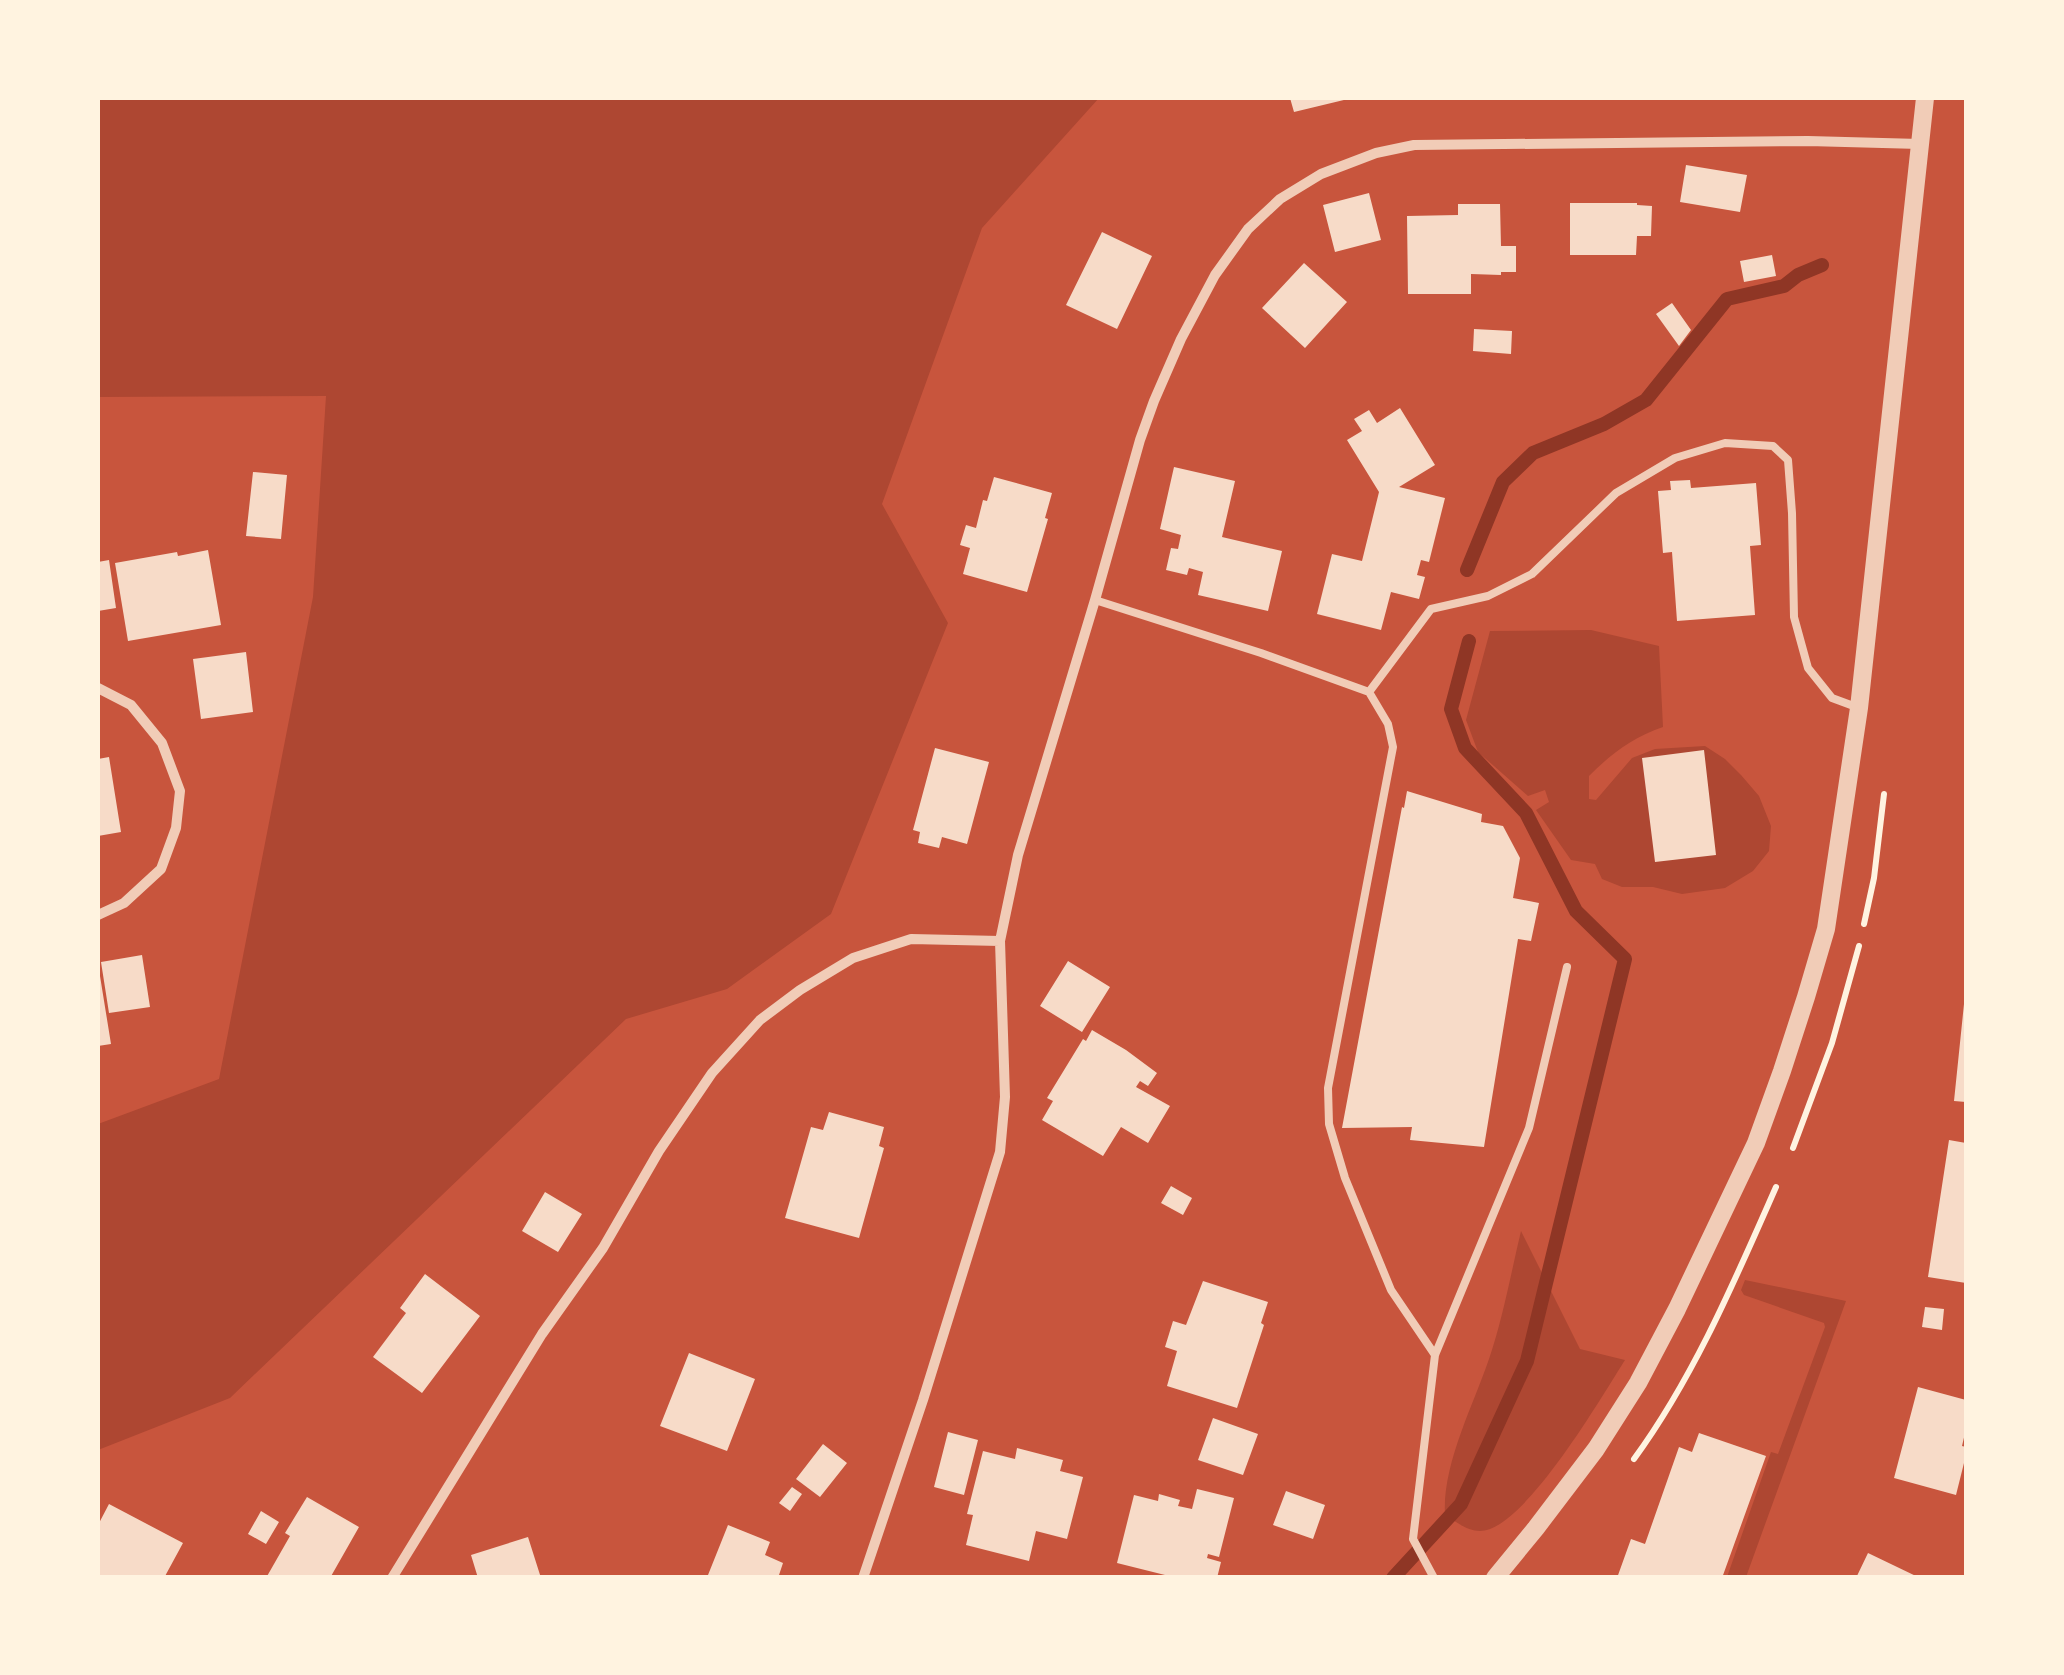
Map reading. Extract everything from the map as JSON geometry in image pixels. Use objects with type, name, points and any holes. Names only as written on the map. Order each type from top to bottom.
[{"type":"street","points":[[1495,1578],[1596,1449],[1638,1383],[1677,1309],[1756,1142],[1826,929],[1858,708],[1926,98]]},
{"type":"street","points":[[863,1578],[1000,1152],[1005,1096],[1000,941],[1018,855],[1140,440],[1181,339],[1215,276],[1248,229],[1280,199],[1321,174],[1376,153],[1414,145],[1808,141],[1920,144]]},
{"type":"street","points":[[98,688],[131,704],[162,743],[180,791],[176,828],[160,870],[124,903],[98,916]]},
{"type":"street","points":[[392,1578],[542,1334],[603,1248],[659,1152],[712,1074],[760,1020],[853,958],[911,939],[1000,941]]},
{"type":"lane","points":[[1369,692],[1431,609],[1488,596],[1532,574],[1616,493],[1675,458],[1726,444],[1773,446],[1788,460],[1794,617],[1808,668],[1832,698],[1858,708]]},
{"type":"lane","points":[[1094,600],[1369,692],[1388,724],[1394,747],[1328,1088],[1329,1124],[1345,1178],[1392,1290],[1435,1355]]},
{"type":"lane","points":[[1434,1578],[1413,1539],[1435,1355],[1529,1128],[1566,967]]},
{"type":"shaded area","points":[[98,98],[1099,98],[982,228],[882,504],[948,623],[831,914],[727,989],[626,1019],[230,1398],[98,1450],[98,1124],[219,1079],[313,597],[326,396],[98,397]]},
{"type":"shaded area","points":[[1591,630],[1659,646],[1663,727],[1623,747],[1589,776],[1589,799],[1596,800],[1632,758],[1655,749],[1705,746],[1725,759],[1759,796],[1771,826],[1769,851],[1753,871],[1725,888],[1682,894],[1653,887],[1622,887],[1602,879],[1595,864],[1571,860],[1536,810],[1549,802],[1545,790],[1528,796],[1478,752],[1466,720],[1490,631]]},
{"type":"shaded area","points":[[1521,1231],[1580,1349],[1625,1360],[1581,1430],[1539,1486],[1498,1525],[1475,1531],[1445,1515],[1448,1476],[1494,1343]]},
{"type":"shaded area","points":[[1745,1280],[1846,1301],[1746,1577],[1727,1577],[1771,1452],[1778,1454],[1825,1327],[1824,1323],[1744,1295],[1741,1290]]},
{"type":"building","points":[[1290,98],[1347,98],[1348,99],[1294,112]]},
{"type":"building","points":[[1686,165],[1747,175],[1740,212],[1680,202]]},
{"type":"building","points":[[1369,193],[1381,240],[1335,252],[1323,205]]},
{"type":"building","points":[[1570,203],[1652,206],[1651,236],[1637,236],[1636,255],[1570,255]]},
{"type":"building","points":[[1458,204],[1500,204],[1501,246],[1516,246],[1516,272],[1471,274],[1471,294],[1408,294],[1407,216],[1458,215]]},
{"type":"building","points":[[1102,232],[1152,256],[1117,329],[1066,305]]},
{"type":"building","points":[[1772,255],[1776,276],[1744,282],[1740,261]]},
{"type":"building","points":[[1304,263],[1347,302],[1305,348],[1262,308]]},
{"type":"building","points":[[1672,303],[1691,330],[1679,346],[1656,314]]},
{"type":"building","points":[[1474,329],[1512,331],[1511,354],[1473,351]]},
{"type":"building","points":[[1400,408],[1435,465],[1399,487],[1445,498],[1429,562],[1421,560],[1417,575],[1425,577],[1419,599],[1391,592],[1381,630],[1317,614],[1332,554],[1362,561],[1379,492],[1347,440],[1362,431],[1354,419],[1369,410],[1377,423]]},
{"type":"building","points":[[1174,467],[1235,481],[1222,537],[1282,551],[1268,611],[1198,595],[1203,572],[1189,568],[1187,575],[1166,570],[1171,548],[1178,549],[1181,535],[1160,529]]},
{"type":"building","points":[[253,472],[287,475],[281,539],[246,536]]},
{"type":"building","points":[[994,477],[1052,493],[1027,592],[963,574],[970,548],[960,545],[966,525],[976,528]]},
{"type":"building","points":[[1690,480],[1691,488],[1756,483],[1761,545],[1750,546],[1755,615],[1677,621],[1672,552],[1663,553],[1658,491],[1671,490],[1670,481]]},
{"type":"building","points":[[208,550],[221,625],[128,641],[115,563]]},
{"type":"building","points":[[109,560],[116,608],[98,611],[98,562]]},
{"type":"building","points":[[246,652],[253,712],[201,719],[193,659]]},
{"type":"building","points":[[935,748],[989,762],[967,844],[942,837],[939,848],[918,843],[920,832],[913,830]]},
{"type":"building","points":[[1704,750],[1716,855],[1655,862],[1642,758]]},
{"type":"building","points":[[109,757],[121,832],[98,836],[98,759]]},
{"type":"building","points":[[1407,791],[1482,814],[1481,822],[1503,826],[1520,858],[1513,898],[1539,903],[1531,941],[1518,939],[1484,1147],[1410,1140],[1412,1127],[1342,1128]]},
{"type":"building","points":[[142,955],[150,1007],[109,1013],[101,962]]},
{"type":"building","points":[[1068,961],[1110,987],[1082,1032],[1040,1006]]},
{"type":"building","points":[[98,976],[111,1044],[98,1046]]},
{"type":"building","points":[[1966,1004],[1966,1102],[1954,1101]]},
{"type":"building","points":[[1092,1030],[1157,1073],[1148,1086],[1140,1081],[1136,1087],[1170,1106],[1148,1143],[1121,1127],[1103,1156],[1042,1120],[1053,1101],[1047,1098]]},
{"type":"building","points":[[829,1112],[884,1127],[879,1146],[884,1148],[859,1238],[785,1218],[811,1127],[823,1130]]},
{"type":"building","points":[[1949,1140],[1966,1143],[1966,1283],[1928,1277]]},
{"type":"building","points":[[1171,1186],[1192,1198],[1183,1215],[1161,1203]]},
{"type":"building","points":[[545,1192],[582,1214],[558,1252],[522,1231]]},
{"type":"building","points":[[425,1274],[480,1316],[422,1393],[373,1357],[406,1313],[400,1308]]},
{"type":"building","points":[[1203,1281],[1268,1302],[1237,1408],[1167,1386],[1177,1351],[1165,1347],[1173,1321],[1186,1325]]},
{"type":"building","points":[[1925,1307],[1944,1309],[1942,1330],[1922,1327]]},
{"type":"building","points":[[689,1353],[755,1379],[727,1451],[660,1426]]},
{"type":"building","points":[[1918,1387],[1966,1400],[1962,1446],[1966,1447],[1966,1455],[1956,1495],[1894,1478]]},
{"type":"building","points":[[1213,1418],[1258,1434],[1243,1475],[1198,1460]]},
{"type":"building","points":[[948,1432],[978,1440],[964,1495],[934,1487]]},
{"type":"building","points":[[1699,1433],[1766,1456],[1722,1578],[1617,1578],[1631,1539],[1645,1544],[1679,1447],[1692,1452]]},
{"type":"building","points":[[823,1444],[847,1463],[820,1497],[796,1479]]},
{"type":"building","points":[[1017,1448],[1063,1460],[1060,1471],[1083,1477],[1067,1539],[1036,1531],[1029,1561],[966,1545],[973,1515],[967,1514],[983,1451],[1015,1459]]},
{"type":"building","points":[[792,1487],[802,1494],[790,1511],[779,1503]]},
{"type":"building","points":[[1197,1489],[1234,1498],[1219,1557],[1208,1554],[1207,1558],[1221,1562],[1217,1578],[1177,1578],[1117,1563],[1134,1495],[1158,1501],[1159,1494],[1180,1500],[1178,1506],[1192,1509]]},
{"type":"building","points":[[1286,1491],[1325,1505],[1313,1539],[1273,1525]]},
{"type":"building","points":[[307,1497],[359,1527],[330,1578],[266,1578],[290,1536],[285,1533]]},
{"type":"building","points":[[109,1504],[183,1543],[164,1578],[98,1578],[98,1525]]},
{"type":"building","points":[[261,1511],[279,1522],[266,1544],[248,1534]]},
{"type":"building","points":[[728,1525],[770,1542],[765,1555],[783,1563],[778,1578],[708,1575]]},
{"type":"building","points":[[528,1537],[541,1578],[478,1578],[471,1555]]},
{"type":"building","points":[[1868,1553],[1920,1578],[1856,1578]]},
{"type":"waterway","points":[[1467,570],[1503,482],[1533,453],[1604,424],[1646,400],[1727,299],[1784,286],[1822,265]]},
{"type":"waterway","points":[[1393,1578],[1461,1504],[1527,1361],[1625,959],[1576,911],[1526,813],[1465,748],[1451,709],[1469,641]]}]
